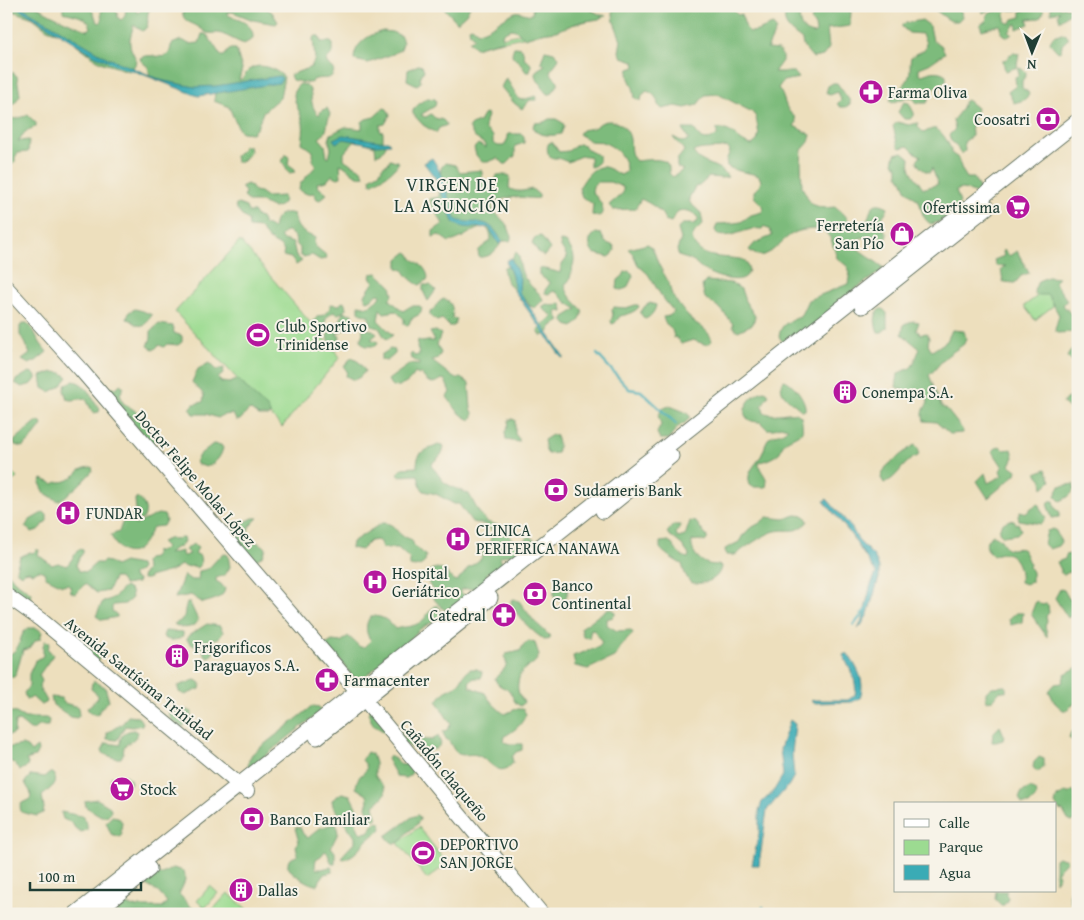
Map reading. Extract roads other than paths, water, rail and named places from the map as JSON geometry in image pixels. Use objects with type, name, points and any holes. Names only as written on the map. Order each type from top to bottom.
[{"type":"highway","points":[[789,357],[1078,121]]},
{"type":"highway","points":[[76,914],[239,790],[789,357],[1078,134]]},
{"type":"highway","points":[[93,914],[239,790]]},
{"type":"main road","name":"Doctor Felipe Molas López","points":[[6,287],[81,370],[360,695]]},
{"type":"main road","name":"Avenida Santísima Trinidad","points":[[6,595],[41,620],[239,790]]},
{"type":"main road","name":"Avenida Santísima Trinidad","points":[[6,603],[239,790]]},
{"type":"main road","name":"Cañadón chaqueño","points":[[360,695],[542,914]]},
{"type":"water","points":[[15,6],[20,6],[106,57],[164,81],[195,87],[216,86],[279,76],[282,79],[279,83],[198,96],[96,56]]},
{"type":"water","points":[[344,135],[388,141],[390,144],[376,145],[344,139],[336,143],[333,139]]},
{"type":"water","points":[[432,158],[442,179],[455,219],[464,222],[486,224],[494,229],[503,242],[499,244],[489,228],[466,227],[453,222],[436,179],[424,163]]},
{"type":"water","points":[[511,258],[520,278],[519,292],[564,357],[562,358],[515,292],[512,276],[506,261]]},
{"type":"water","points":[[827,499],[852,528],[858,540],[874,556],[879,568],[879,578],[868,614],[858,629],[876,573],[849,532],[824,501]]},
{"type":"water","points":[[847,653],[857,669],[861,680],[862,692],[860,698],[852,702],[813,703],[811,701],[813,700],[848,700],[855,695],[854,680],[843,655]]},
{"type":"water","points":[[790,720],[795,724],[792,754],[794,776],[789,785],[767,810],[759,865],[752,865],[759,833],[759,811],[762,802],[773,792],[783,775],[780,749]]},
{"type":"waterway","points":[[109,61],[130,69]]},
{"type":"waterway","points":[[597,354],[629,389],[641,391],[676,424]]},
{"type":"waterway","points":[[854,625],[866,609]]},
{"type":"waterway","points":[[763,907],[763,914]]},
{"type":"place","name":"Farma Oliva","points":[[871,92]]},
{"type":"place","name":"Coosatri","points":[[1048,119]]},
{"type":"place","name":"Ofertissima","points":[[1018,207]]},
{"type":"place","name":"Ferretería San Pío","points":[[902,234]]},
{"type":"place","name":"Club Sportivo Trinidense","points":[[258,335]]},
{"type":"place","name":"Conempa S.A.","points":[[845,392]]},
{"type":"place","name":"Sudameris Bank","points":[[556,490]]},
{"type":"place","name":"FUNDAR","points":[[68,513]]},
{"type":"place","name":"CLINICA PERIFERICA NANAWA","points":[[458,539]]},
{"type":"place","name":"Hospital Geriátrico","points":[[375,582]]},
{"type":"place","name":"Banco Continental","points":[[535,594]]},
{"type":"place","name":"Catedral","points":[[504,615]]},
{"type":"place","name":"Frigorificos Paraguayos S.A.","points":[[177,656]]},
{"type":"place","name":"Farmacenter","points":[[327,680]]},
{"type":"place","name":"Stock","points":[[122,789]]},
{"type":"place","name":"Banco Familiar","points":[[252,819]]},
{"type":"place","name":"DEPORTIVO SAN JORGE","points":[[423,853]]},
{"type":"place","name":"Dallas","points":[[241,890]]},
{"type":"district","name":"VIRGEN DE LA ASUNCIÓN","points":[[452,195]]}]
